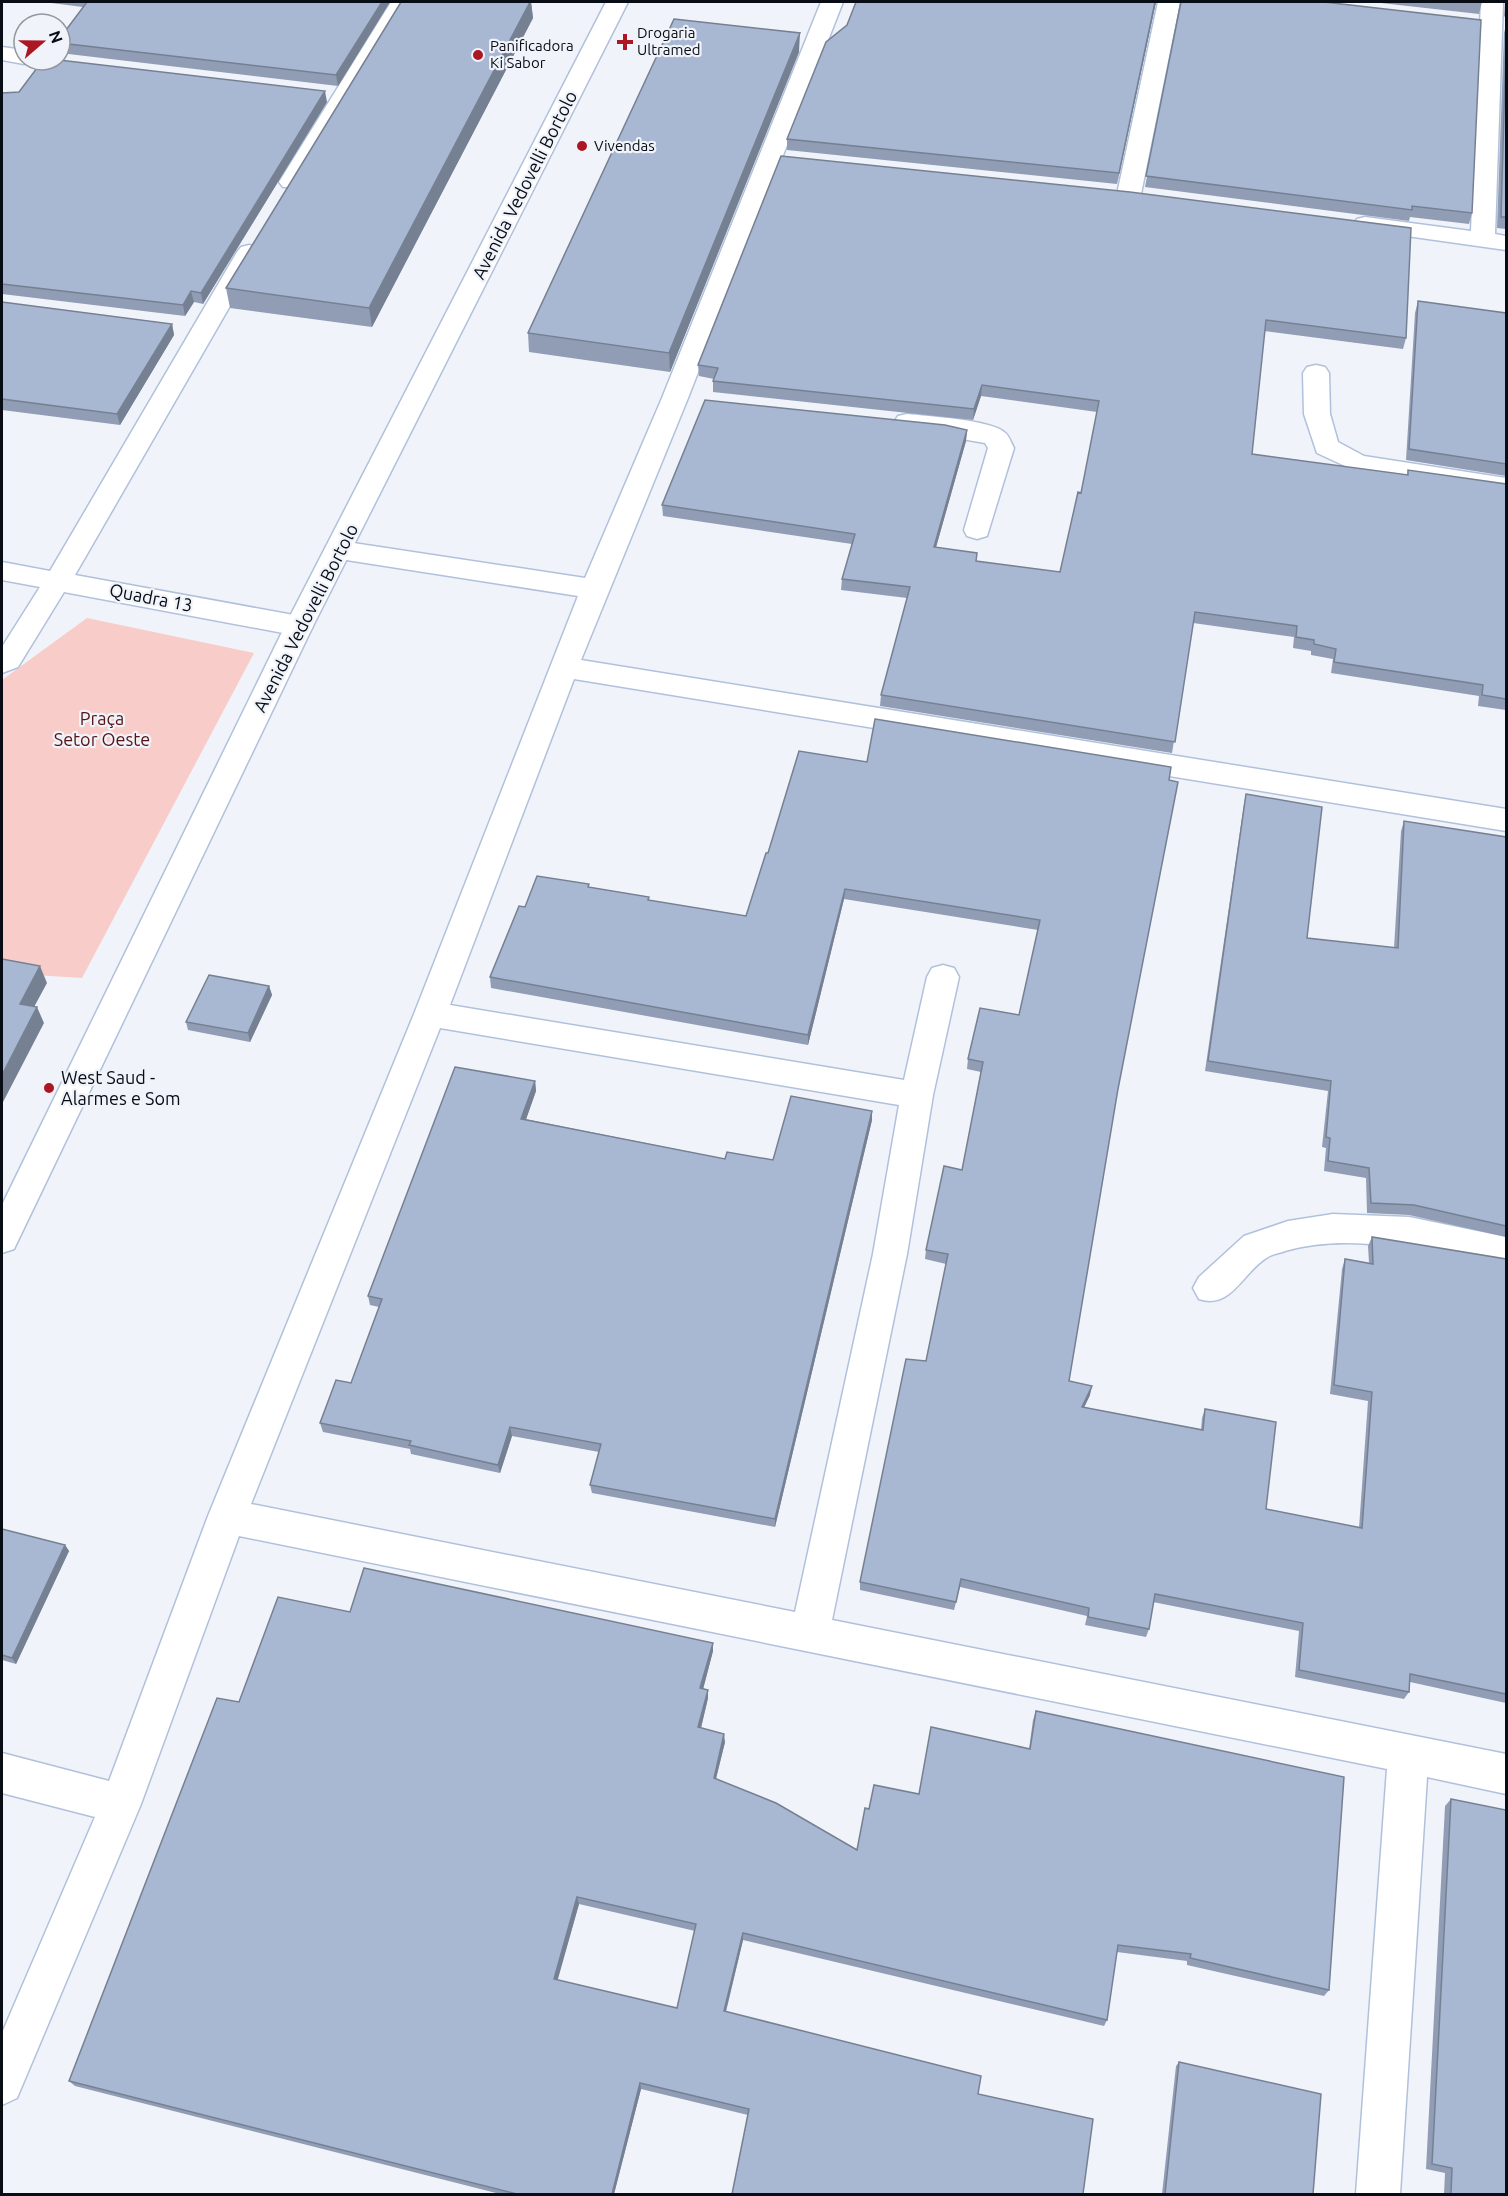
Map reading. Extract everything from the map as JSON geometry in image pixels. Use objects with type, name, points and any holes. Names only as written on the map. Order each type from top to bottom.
[{"type":"street","points":[[282,197],[402,2]]},
{"type":"street","name":"Avenida Vedovelli Bortolo","points":[[2,1239],[299,626],[340,550],[617,2]]},
{"type":"street","points":[[2,2083],[121,1804],[227,1516],[430,1014],[594,589],[687,399],[782,158],[832,2]]},
{"type":"street","points":[[1129,194],[1169,2]]},
{"type":"street","points":[[1468,21],[1497,17],[1483,239]]},
{"type":"street","points":[[319,93],[343,95]]},
{"type":"street","points":[[1106,192],[1153,197]]},
{"type":"street","points":[[1341,221],[1506,243]]},
{"type":"street","points":[[2,663],[8,660],[58,580],[191,327],[258,237]]},
{"type":"street","points":[[1316,373],[1317,414],[1326,447],[1358,464],[1506,486]]},
{"type":"street","points":[[886,420],[978,431],[995,437],[1001,448],[977,531]]},
{"type":"street","points":[[340,550],[594,589]]},
{"type":"street","name":"Quadra 13","points":[[2,571],[299,626]]},
{"type":"street","points":[[563,667],[1506,820]]},
{"type":"street","points":[[810,1633],[890,1254],[917,1095],[943,977]]},
{"type":"street","points":[[430,1014],[917,1095]]},
{"type":"street","points":[[1211,1288],[1256,1246],[1288,1236],[1334,1228],[1409,1232],[1506,1252]]},
{"type":"street","points":[[227,1516],[1506,1774]]},
{"type":"street","points":[[1378,2194],[1408,1754]]},
{"type":"street","points":[[2,1773],[121,1804]]},
{"type":"green space","name":"Praça Setor Oeste","points":[[87,618],[254,653],[82,978],[2,973],[2,680]]},
{"type":"building","points":[[87,2],[382,2],[336,75],[72,44],[72,22]]},
{"type":"building","points":[[401,2],[530,2],[369,308],[226,288]]},
{"type":"building","points":[[856,2],[1155,2],[1119,173],[787,139],[826,42],[847,25]]},
{"type":"building","points":[[1181,2],[1324,2],[1481,20],[1472,213],[1412,206],[1412,210],[1146,176]]},
{"type":"building","points":[[674,19],[800,33],[669,353],[528,333]]},
{"type":"building","points":[[1506,43],[1506,217],[1501,217]]},
{"type":"building","points":[[72,62],[325,91],[201,293],[191,291],[183,305],[2,284],[2,93],[19,92],[34,72],[72,72]]},
{"type":"building","points":[[781,156],[1130,192],[1411,228],[1406,338],[1266,320],[1252,454],[1408,475],[1408,470],[1506,484],[1506,699],[1482,695],[1483,685],[1334,662],[1336,649],[1314,644],[1314,640],[1296,637],[1297,626],[1195,612],[1175,742],[881,695],[910,587],[842,579],[855,534],[662,505],[705,400],[945,425],[967,430],[934,547],[977,553],[976,561],[1060,572],[1078,492],[1081,493],[1099,401],[982,385],[974,409],[713,381],[718,368],[698,365]]},
{"type":"building","points":[[1418,301],[1506,313],[1506,464],[1409,449]]},
{"type":"building","points":[[2,302],[172,324],[117,414],[2,399]]},
{"type":"building","points":[[875,719],[1171,767],[1169,780],[1178,782],[1118,1089],[1069,1381],[1092,1386],[1082,1407],[1203,1430],[1205,1409],[1276,1422],[1266,1509],[1362,1528],[1372,1392],[1334,1385],[1345,1259],[1373,1264],[1372,1237],[1506,1259],[1506,1694],[1410,1674],[1409,1692],[1299,1670],[1303,1623],[1155,1594],[1149,1629],[1088,1617],[1089,1608],[961,1579],[956,1602],[860,1582],[906,1359],[926,1361],[948,1254],[926,1250],[944,1166],[962,1170],[983,1062],[968,1059],[980,1008],[1019,1015],[1040,920],[845,889],[808,1035],[490,977],[519,906],[525,907],[537,876],[589,884],[588,887],[649,897],[648,900],[746,916],[799,751],[867,762]]},
{"type":"building","points":[[1246,794],[1322,807],[1307,938],[1398,948],[1404,821],[1506,837],[1506,1226],[1414,1205],[1371,1203],[1369,1168],[1328,1161],[1330,1138],[1326,1137],[1331,1081],[1208,1061]]},
{"type":"building","points":[[2,959],[40,966],[20,1004],[37,1007],[2,1075]]},
{"type":"building","points":[[209,975],[269,986],[248,1033],[186,1022]]},
{"type":"building","points":[[455,1067],[535,1081],[521,1119],[725,1159],[727,1152],[773,1160],[791,1096],[872,1111],[775,1519],[590,1485],[601,1444],[510,1427],[498,1465],[409,1445],[411,1441],[320,1423],[336,1380],[351,1383],[382,1299],[368,1296]]},
{"type":"building","points":[[2,1529],[65,1545],[12,1658],[2,1655]]},
{"type":"building","points":[[364,1568],[713,1643],[700,1688],[708,1690],[698,1727],[724,1734],[714,1778],[776,1803],[857,1850],[865,1808],[869,1809],[874,1785],[919,1794],[931,1727],[1030,1749],[1036,1711],[1344,1777],[1329,1990],[1190,1958],[1191,1954],[1118,1945],[1107,2020],[743,1933],[724,2011],[981,2076],[978,2094],[1093,2119],[1083,2194],[732,2194],[749,2109],[640,2083],[612,2194],[517,2194],[69,2081],[217,1698],[239,1702],[278,1597],[350,1612]],"holes":[[[577,1897],[696,1924],[677,2008],[554,1979]]]},
{"type":"building","points":[[1451,1799],[1506,1810],[1506,2194],[1451,2194],[1452,2168],[1432,2164]]},
{"type":"building","points":[[1179,2062],[1321,2094],[1313,2194],[1165,2194]]},
{"type":"place","name":"Drogaria Ultramed","points":[[625,42]]},
{"type":"place","name":"Panificadora Ki Sabor","points":[[478,55]]},
{"type":"place","name":"Vivendas","points":[[582,146]]},
{"type":"place","name":"West Saud - Alarmes e Som","points":[[49,1088]]}]
